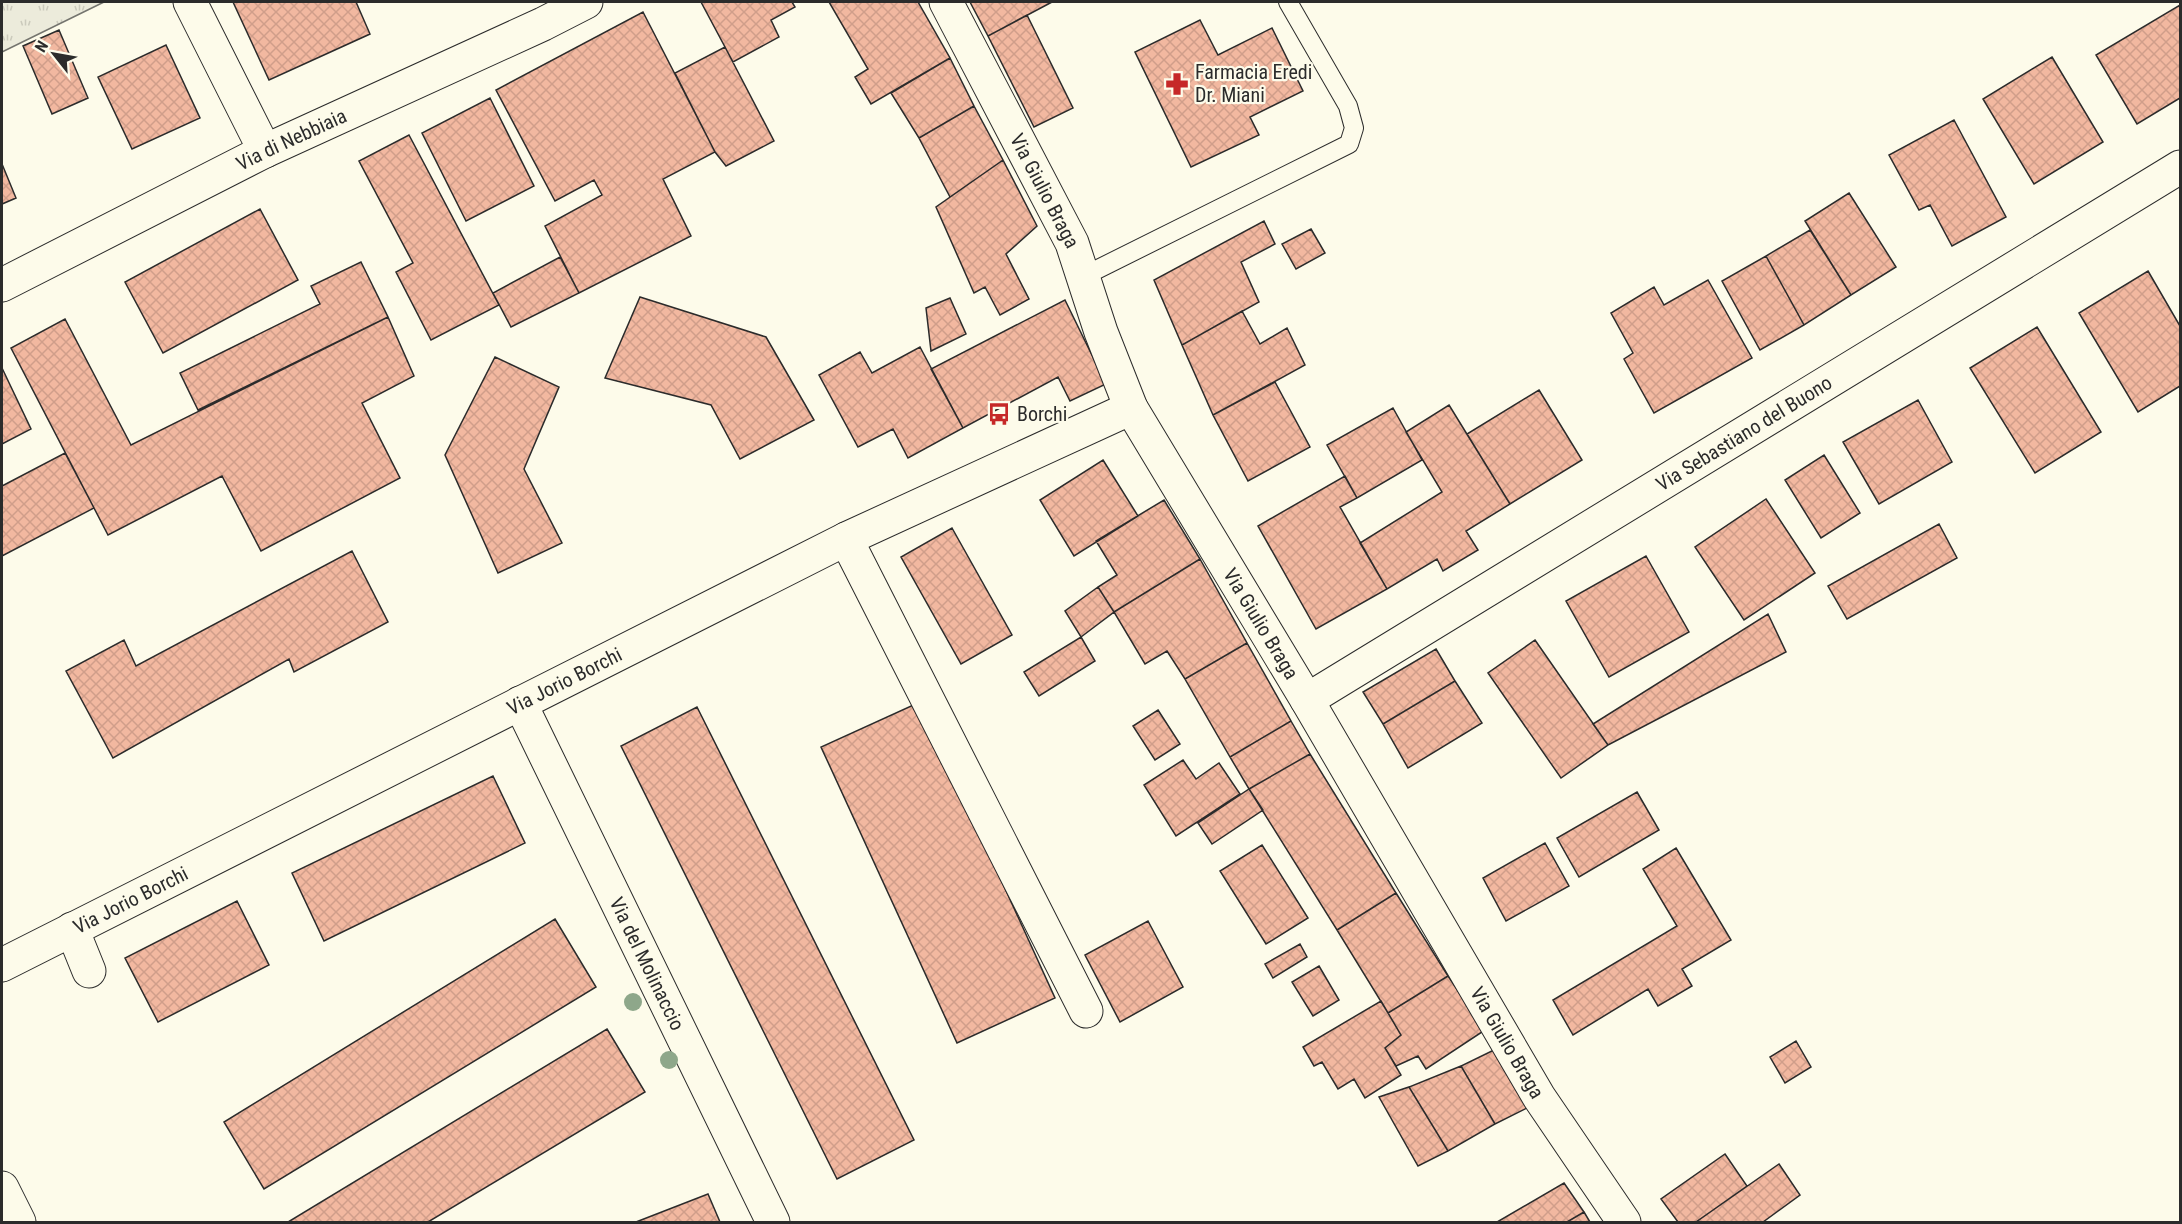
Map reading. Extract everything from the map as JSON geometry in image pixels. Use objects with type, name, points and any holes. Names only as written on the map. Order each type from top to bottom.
[{"type":"street","points":[[190,2],[265,151]]},
{"type":"street","name":"Via di Nebbiaia","points":[[2,285],[265,151],[543,24],[586,2]]},
{"type":"street","name":"Via Giulio Braga","points":[[946,2],[1072,243],[1101,332],[1131,408],[1307,700],[1539,1097],[1624,1222]]},
{"type":"street","name":"Via Sebastiano del Buono","points":[[1307,700],[2181,166]]},
{"type":"street","name":"Via Jorio Borchi","points":[[2,965],[846,539],[1131,408]]},
{"type":"street","points":[[846,539],[1086,1011]]},
{"type":"street","name":"Via del Molinaccio","points":[[520,703],[773,1222]]},
{"type":"street","points":[[72,928],[89,971]]},
{"type":"street","points":[[2,1188],[19,1222]]},
{"type":"lane","points":[[1084,276],[1349,144],[1354,128],[1348,106],[1288,2]]},
{"type":"green space","points":[[2,2],[104,2],[2,52]]},
{"type":"building","points":[[233,2],[356,2],[370,34],[269,80]]},
{"type":"building","points":[[701,2],[792,2],[795,7],[771,20],[779,37],[733,62]]},
{"type":"building","points":[[829,2],[918,2],[950,58],[871,104],[855,77],[868,69]]},
{"type":"building","points":[[970,2],[1052,2],[988,36]]},
{"type":"building","points":[[2180,5],[2180,98],[2137,124],[2096,55]]},
{"type":"building","points":[[643,12],[715,152],[663,179],[691,236],[579,293],[545,226],[602,195],[594,180],[555,201],[496,90]]},
{"type":"building","points":[[1027,15],[1073,108],[1034,127],[988,36]]},
{"type":"building","points":[[1200,20],[1218,55],[1272,28],[1303,91],[1250,117],[1259,135],[1191,167],[1135,52]]},
{"type":"building","points":[[59,30],[88,98],[52,114],[23,46]]},
{"type":"building","points":[[166,45],[200,118],[132,149],[98,77]]},
{"type":"building","points":[[725,47],[774,141],[726,166],[715,152],[675,73]]},
{"type":"building","points":[[2052,57],[2103,142],[2034,184],[1983,99]]},
{"type":"building","points":[[950,58],[974,106],[919,138],[891,93]]},
{"type":"building","points":[[490,98],[534,186],[466,221],[422,133]]},
{"type":"building","points":[[974,106],[1003,160],[950,197],[919,138]]},
{"type":"building","points":[[1954,120],[2006,217],[1952,246],[1930,205],[1919,210],[1889,155]]},
{"type":"building","points":[[409,135],[499,305],[431,340],[396,272],[413,263],[359,161]]},
{"type":"building","points":[[1003,160],[1037,226],[1006,254],[1029,299],[1000,315],[985,287],[974,293],[936,207]]},
{"type":"building","points":[[2,164],[16,198],[2,204]]},
{"type":"building","points":[[1849,193],[1896,267],[1851,295],[1805,221]]},
{"type":"building","points":[[260,209],[298,280],[163,353],[125,282]]},
{"type":"building","points":[[1264,221],[1275,244],[1241,262],[1259,302],[1182,345],[1154,280]]},
{"type":"building","points":[[1311,229],[1325,253],[1296,269],[1282,244]]},
{"type":"building","points":[[1810,230],[1851,295],[1804,325],[1766,256]]},
{"type":"building","points":[[1766,256],[1804,325],[1760,350],[1722,281]]},
{"type":"building","points":[[560,257],[579,293],[511,327],[493,293]]},
{"type":"building","points":[[361,262],[388,317],[198,410],[180,373],[320,304],[311,286]]},
{"type":"building","points":[[2148,271],[2180,326],[2180,386],[2138,412],[2079,313]]},
{"type":"building","points":[[1708,280],[1752,358],[1654,413],[1624,359],[1633,353],[1611,313],[1654,287],[1664,305]]},
{"type":"building","points":[[640,297],[766,337],[814,420],[740,459],[711,405],[605,378]]},
{"type":"building","points":[[950,298],[966,334],[931,351],[926,308]]},
{"type":"building","points":[[1065,300],[1106,384],[1070,401],[1058,377],[963,428],[931,369]]},
{"type":"building","points":[[1242,311],[1260,344],[1287,328],[1305,365],[1213,415],[1182,345]]},
{"type":"building","points":[[388,317],[414,376],[362,403],[400,478],[261,551],[222,476],[108,535],[11,348],[65,319],[131,445]]},
{"type":"building","points":[[2037,327],[2101,432],[2035,473],[1970,368]]},
{"type":"building","points":[[920,347],[963,428],[908,458],[893,429],[858,447],[819,375],[860,352],[872,373]]},
{"type":"building","points":[[495,357],[559,387],[524,469],[562,543],[498,573],[445,455]]},
{"type":"building","points":[[2,368],[31,429],[2,444]]},
{"type":"building","points":[[1275,382],[1310,447],[1248,481],[1213,415]]},
{"type":"building","points":[[1539,390],[1582,460],[1510,504],[1467,434]]},
{"type":"building","points":[[1918,400],[1952,462],[1879,504],[1843,442]]},
{"type":"building","points":[[1449,405],[1510,504],[1466,531],[1478,550],[1443,571],[1437,559],[1387,589],[1360,543],[1442,492],[1406,432]]},
{"type":"building","points":[[1393,408],[1422,460],[1357,498],[1327,445]]},
{"type":"building","points":[[65,453],[94,508],[2,556],[2,486]]},
{"type":"building","points":[[1824,455],[1860,513],[1821,538],[1785,480]]},
{"type":"building","points":[[1103,460],[1138,516],[1074,556],[1040,500]]},
{"type":"building","points":[[1345,476],[1357,498],[1340,507],[1387,589],[1316,629],[1258,526]]},
{"type":"building","points":[[1766,499],[1815,573],[1744,620],[1695,547]]},
{"type":"building","points":[[1164,500],[1200,559],[1114,612],[1098,587],[1117,575],[1096,541]]},
{"type":"building","points":[[1939,524],[1957,558],[1847,619],[1828,586]]},
{"type":"building","points":[[952,528],[1012,635],[961,664],[901,557]]},
{"type":"building","points":[[352,551],[388,622],[294,672],[289,659],[113,758],[66,671],[124,640],[136,666]]},
{"type":"building","points":[[1646,556],[1689,632],[1609,677],[1566,601]]},
{"type":"building","points":[[1200,559],[1247,643],[1185,679],[1167,651],[1145,664],[1114,612]]},
{"type":"building","points":[[1098,587],[1114,612],[1081,637],[1065,611]]},
{"type":"building","points":[[1768,614],[1786,652],[1608,745],[1593,724]]},
{"type":"building","points":[[1081,637],[1095,661],[1039,696],[1024,672]]},
{"type":"building","points":[[1535,640],[1608,745],[1561,778],[1488,673]]},
{"type":"building","points":[[1247,643],[1291,721],[1230,757],[1185,679]]},
{"type":"building","points":[[1436,649],[1455,681],[1383,724],[1363,692]]},
{"type":"building","points":[[1455,681],[1482,723],[1408,768],[1383,724]]},
{"type":"building","points":[[920,702],[1055,998],[957,1043],[821,747]]},
{"type":"building","points":[[697,707],[914,1140],[837,1179],[621,746]]},
{"type":"building","points":[[1158,710],[1180,744],[1155,760],[1133,726]]},
{"type":"building","points":[[1291,721],[1310,754],[1249,789],[1230,757]]},
{"type":"building","points":[[1310,754],[1396,893],[1337,930],[1249,789]]},
{"type":"building","points":[[1183,760],[1196,779],[1219,763],[1240,794],[1176,836],[1144,785]]},
{"type":"building","points":[[493,776],[525,843],[324,941],[292,873]]},
{"type":"building","points":[[1249,789],[1263,810],[1212,844],[1198,823]]},
{"type":"building","points":[[1637,792],[1659,830],[1579,877],[1557,838]]},
{"type":"building","points":[[1545,843],[1569,886],[1506,921],[1483,878]]},
{"type":"building","points":[[1262,845],[1308,918],[1266,944],[1220,871]]},
{"type":"building","points":[[1676,848],[1731,940],[1682,969],[1692,986],[1658,1006],[1648,989],[1573,1035],[1553,1000],[1677,926],[1643,869]]},
{"type":"building","points":[[1396,893],[1448,976],[1388,1013],[1337,930]]},
{"type":"building","points":[[237,901],[269,965],[158,1022],[125,958]]},
{"type":"building","points":[[555,919],[596,987],[264,1189],[224,1122]]},
{"type":"building","points":[[1148,921],[1183,987],[1120,1022],[1085,955]]},
{"type":"building","points":[[1300,944],[1307,957],[1273,978],[1265,964]]},
{"type":"building","points":[[1319,966],[1339,1000],[1313,1016],[1292,982]]},
{"type":"building","points":[[1448,976],[1485,1030],[1426,1069],[1418,1056],[1396,1066],[1385,1048],[1401,1035],[1388,1013]]},
{"type":"building","points":[[1381,1001],[1401,1035],[1385,1048],[1401,1075],[1365,1098],[1354,1079],[1338,1089],[1322,1062],[1314,1066],[1303,1047]]},
{"type":"building","points":[[607,1029],[645,1092],[428,1222],[288,1222]]},
{"type":"building","points":[[1796,1041],[1811,1067],[1785,1083],[1770,1057]]},
{"type":"building","points":[[1498,1048],[1531,1106],[1495,1124],[1461,1066]]},
{"type":"building","points":[[1461,1066],[1495,1124],[1448,1151],[1409,1087]]},
{"type":"building","points":[[1409,1087],[1448,1151],[1418,1166],[1379,1097]]},
{"type":"building","points":[[1725,1154],[1747,1186],[1696,1222],[1678,1222],[1661,1199]]},
{"type":"building","points":[[1779,1164],[1800,1195],[1763,1222],[1696,1222]]},
{"type":"building","points":[[1564,1183],[1584,1212],[1567,1222],[1497,1222]]},
{"type":"building","points":[[708,1194],[720,1222],[636,1222]]},
{"type":"building","points":[[1584,1212],[1590,1222],[1567,1222]]},
{"type":"place","name":"Farmacia Eredi Dr. Miani","points":[[1177,84]]},
{"type":"place","name":"Borchi","points":[[999,414]]}]
